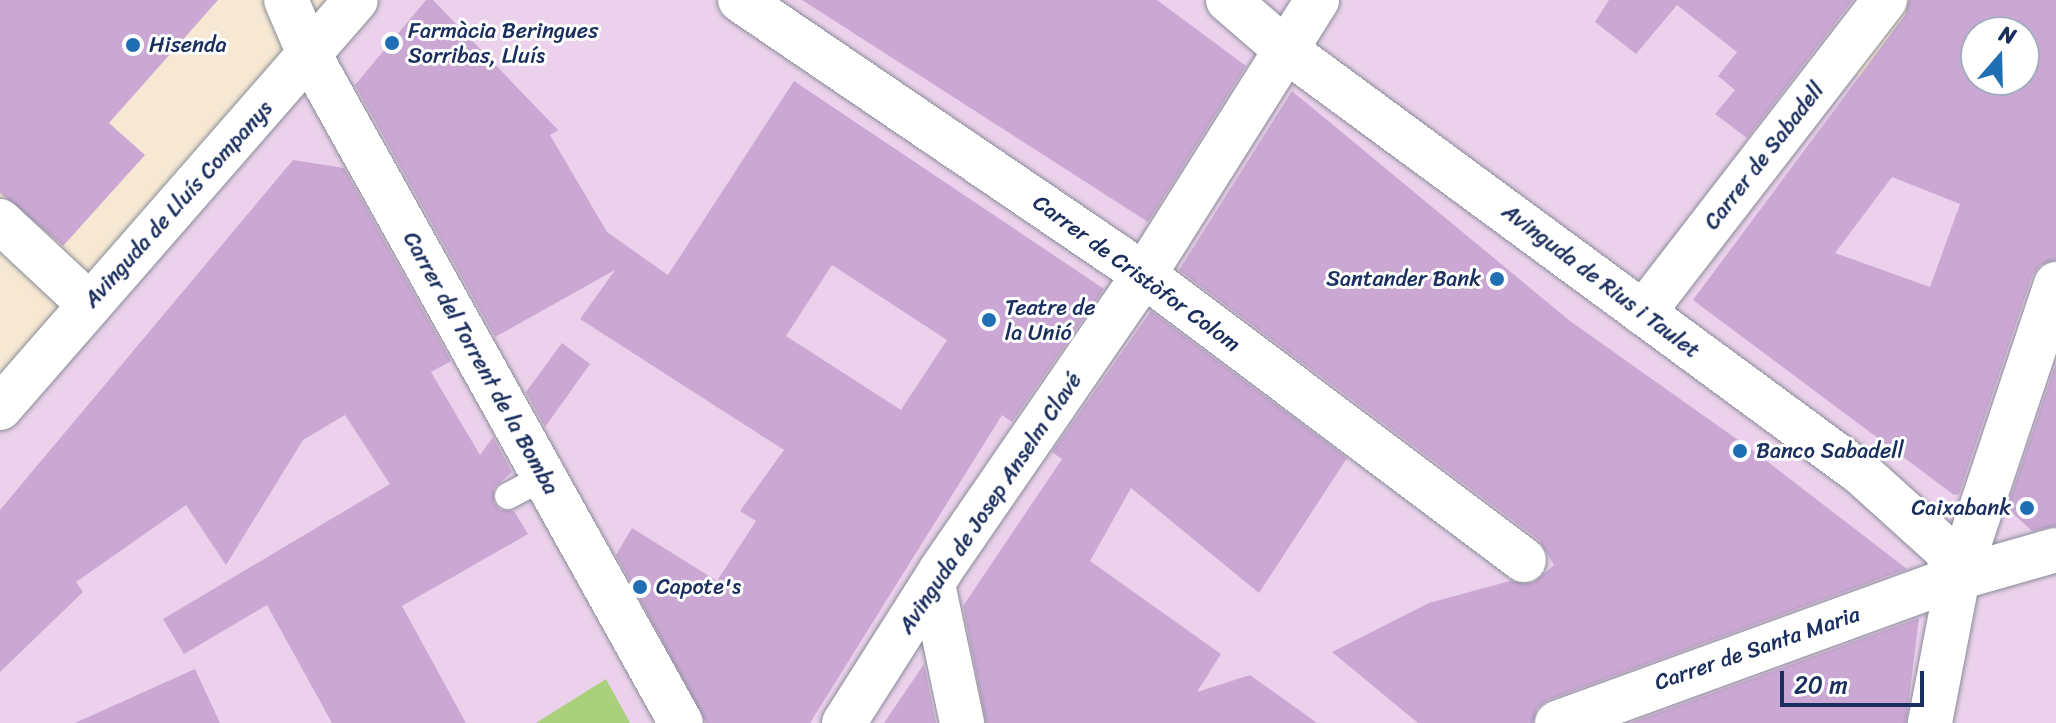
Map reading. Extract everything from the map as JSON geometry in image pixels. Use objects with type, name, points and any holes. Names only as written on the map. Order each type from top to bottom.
[{"type":"street","name":"Carrer del Torrent de la Bomba","points":[[286,0],[310,56],[526,487],[681,723]]},
{"type":"street","name":"Avinguda de Lluís Companys","points":[[0,408],[88,303],[310,56],[356,0]]},
{"type":"street","name":"Carrer de Cristòfor Colom","points":[[740,0],[1144,275],[1524,560]]},
{"type":"street","name":"Avinguda de Rius i Taulet","points":[[1228,0],[1286,50],[1896,501],[1945,549],[1958,577]]},
{"type":"street","name":"Avinguda de Josep Anselm Clavé","points":[[844,723],[933,584],[1144,275],[1317,0]]},
{"type":"street","name":"Carrer de Sabadell","points":[[1643,313],[1885,0]]},
{"type":"street","points":[[0,221],[88,303]]},
{"type":"street","points":[[1930,723],[1958,577],[2056,284]]},
{"type":"street","name":"Carrer de Santa Maria","points":[[1557,723],[1958,577],[2056,550]]},
{"type":"street","points":[[933,584],[962,723]]},
{"type":"shaded area","points":[[358,0],[1885,0],[1839,61],[2056,223],[2056,723],[0,723],[0,422]]},
{"type":"green space","points":[[606,679],[630,723],[536,723]]},
{"type":"building","points":[[0,0],[218,0],[109,123],[145,155],[63,246],[0,193]]},
{"type":"building","points":[[426,0],[433,0],[558,130],[550,135],[607,232],[668,275],[794,81],[1104,289],[1012,422],[1002,415],[810,723],[706,723],[616,555],[632,528],[717,581],[756,521],[740,511],[784,450],[580,319],[615,270],[495,337],[355,85]],"holes":[[[832,265],[947,340],[901,410],[786,336]]]},
{"type":"building","points":[[802,0],[1157,0],[1246,66],[1148,222]]},
{"type":"building","points":[[1609,0],[1853,0],[1747,138],[1715,114],[1735,90],[1718,76],[1737,52],[1677,5],[1636,54],[1595,22]]},
{"type":"building","points":[[1909,0],[2056,0],[2056,260],[2040,265],[2032,276],[1959,494],[1954,495],[1693,300],[1905,15]],"holes":[[[1892,177],[1960,204],[1930,287],[1835,253]]]},
{"type":"building","points":[[1292,91],[1570,321],[1755,452],[1907,569],[1548,700],[1537,708],[1533,723],[1418,723],[1332,652],[1429,603],[1510,581],[1533,583],[1554,565],[1539,540],[1179,270]]},
{"type":"building","points":[[293,160],[344,168],[451,361],[431,372],[480,455],[493,437],[512,472],[494,488],[494,503],[500,510],[514,511],[528,534],[402,606],[466,723],[332,723],[267,605],[184,654],[163,619],[390,484],[345,415],[303,440],[226,565],[186,505],[76,582],[83,592],[0,672],[0,510]]},
{"type":"building","points":[[1151,311],[1347,458],[1259,593],[1131,488],[1090,561],[1221,654],[1197,692],[1250,675],[1317,723],[986,723],[963,606],[1062,459],[1052,452]]},
{"type":"building","points":[[562,343],[590,364],[545,427],[526,392]]},
{"type":"building","points":[[2056,363],[2056,526],[2032,531],[2007,508]]},
{"type":"building","points":[[1919,618],[1906,723],[1630,723]]},
{"type":"building","points":[[924,664],[936,723],[884,723]]},
{"type":"building","points":[[195,669],[220,723],[75,723]]},
{"type":"place","name":"Farmàcia Beringues Sorribas, Lluís","points":[[392,43]]},
{"type":"place","name":"Hisenda","points":[[133,45]]},
{"type":"place","name":"Santander Bank","points":[[1497,279]]},
{"type":"place","name":"Teatre de la Unió","points":[[989,320]]},
{"type":"place","name":"Banco Sabadell","points":[[1740,451]]},
{"type":"place","name":"Caixabank","points":[[2027,508]]},
{"type":"place","name":"Capote's","points":[[640,587]]}]
